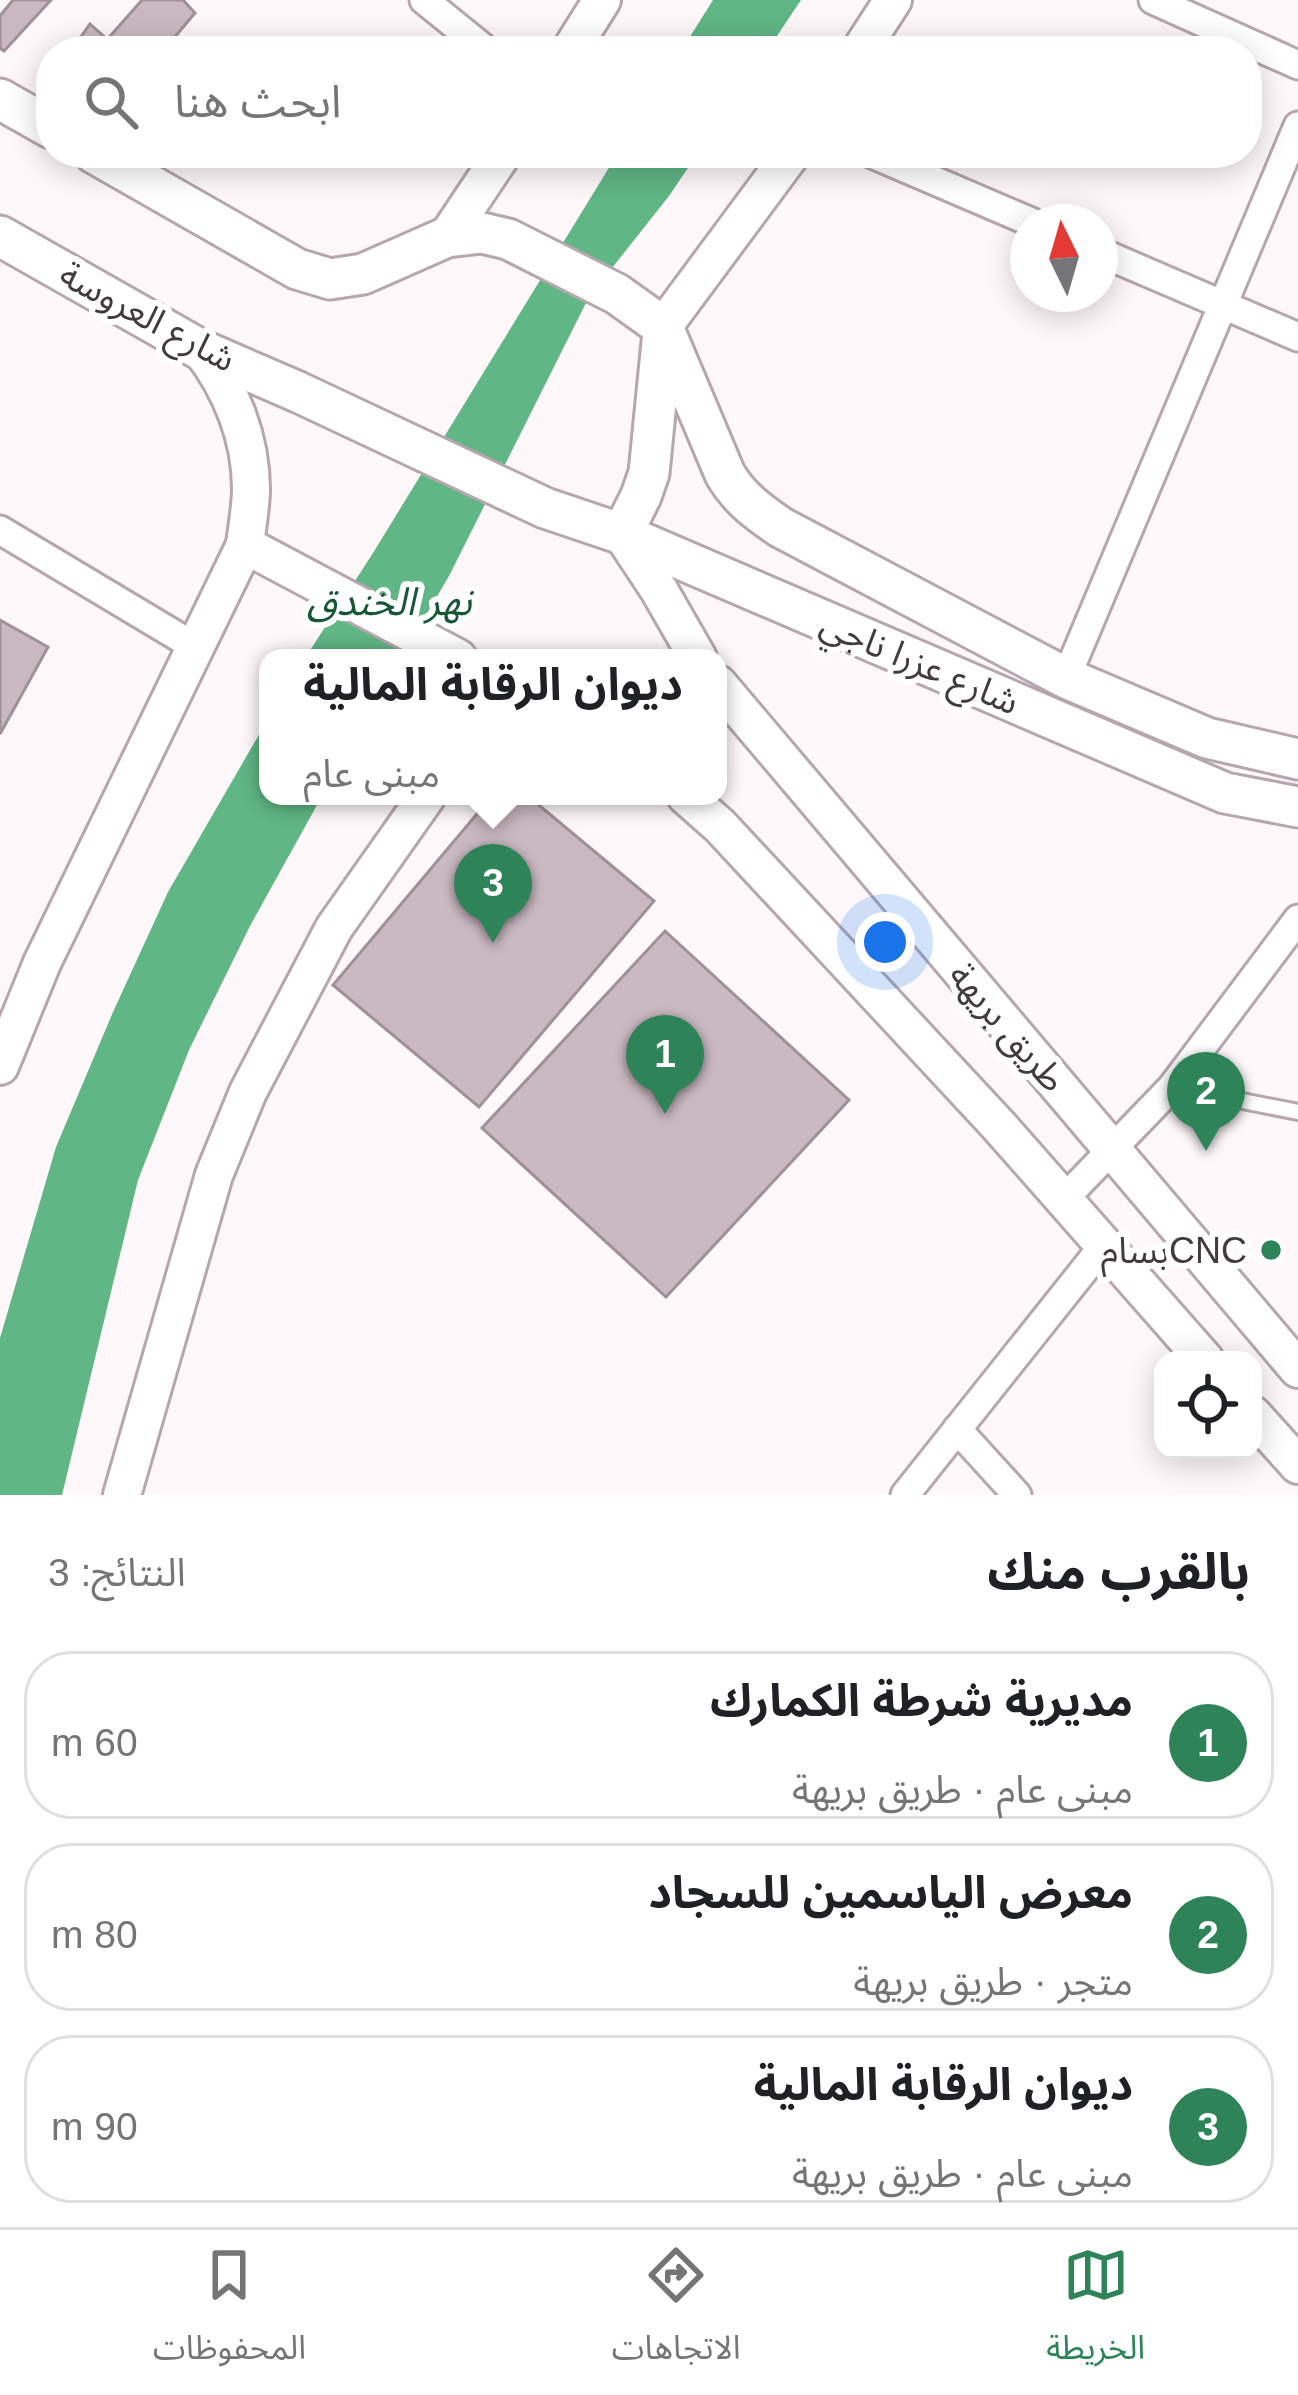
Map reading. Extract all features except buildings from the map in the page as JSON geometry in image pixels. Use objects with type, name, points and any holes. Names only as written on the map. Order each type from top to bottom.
[{"type":"main road","points":[[579,36],[602,0]]},
{"type":"main road","points":[[869,36],[892,0]]},
{"type":"main road","points":[[0,99],[36,119]]},
{"type":"main road","points":[[120,168],[297,269],[330,279],[363,274],[447,237],[482,233],[508,238],[617,294],[663,327]]},
{"type":"main road","points":[[447,237],[493,168]]},
{"type":"main road","points":[[693,649],[622,534],[649,473],[663,327],[781,168]]},
{"type":"main road","name":"شارع العروسة","points":[[0,236],[201,350],[545,508]]},
{"type":"main road","name":"شارع عزرا ناجي","points":[[663,327],[725,474],[749,506],[780,527],[1066,678],[1207,738],[1298,758]]},
{"type":"main road","points":[[0,1066],[42,963],[245,545],[251,489],[248,460],[227,388],[201,350]]},
{"type":"main road","name":"شارع عزرا ناجي","points":[[545,508],[622,534],[1225,793],[1298,807]]},
{"type":"main road","points":[[245,545],[441,649]]},
{"type":"main road","name":"طريق بريهة","points":[[727,695],[1298,1369]]},
{"type":"main road","points":[[122,1495],[214,1175],[248,1091],[334,928],[421,805]]},
{"type":"main road","name":"طريق بريهة","points":[[696,805],[999,1126],[1197,1351]]},
{"type":"main road","points":[[1262,1424],[1298,1466]]},
{"type":"street","points":[[424,0],[468,36]]},
{"type":"street","points":[[1153,0],[1233,36]]},
{"type":"street","points":[[1262,49],[1298,65]]},
{"type":"street","points":[[1066,678],[1298,126]]},
{"type":"street","points":[[905,168],[1010,213]]},
{"type":"street","points":[[1118,260],[1298,337]]},
{"type":"street","points":[[0,530],[196,648]]},
{"type":"street","points":[[1063,1200],[1172,1088],[1298,919]]},
{"type":"street","points":[[904,1495],[1103,1245]]},
{"type":"street","points":[[957,1429],[1016,1495]]},
{"type":"lane","points":[[1172,1088],[1298,1112]]},
{"type":"water","points":[[713,0],[801,0],[777,36],[690,36]]},
{"type":"water","name":"نهر الخندق","points":[[609,168],[688,168],[589,297],[449,576],[406,649],[311,649]]},
{"type":"water","name":"نهر الخندق","points":[[259,735],[259,805],[317,805],[189,1050],[138,1180],[62,1495],[0,1495],[0,1338],[56,1147],[168,892]]},
{"type":"place","name":"ديوان الرقابة المالية","points":[[493,943]]},
{"type":"place","name":"مديرية شرطة الكمارك","points":[[665,1114]]},
{"type":"place","name":"معرض الياسمين للسجاد","points":[[1206,1151]]},
{"type":"place","name":"بسامCNC","points":[[1271,1250]]}]
